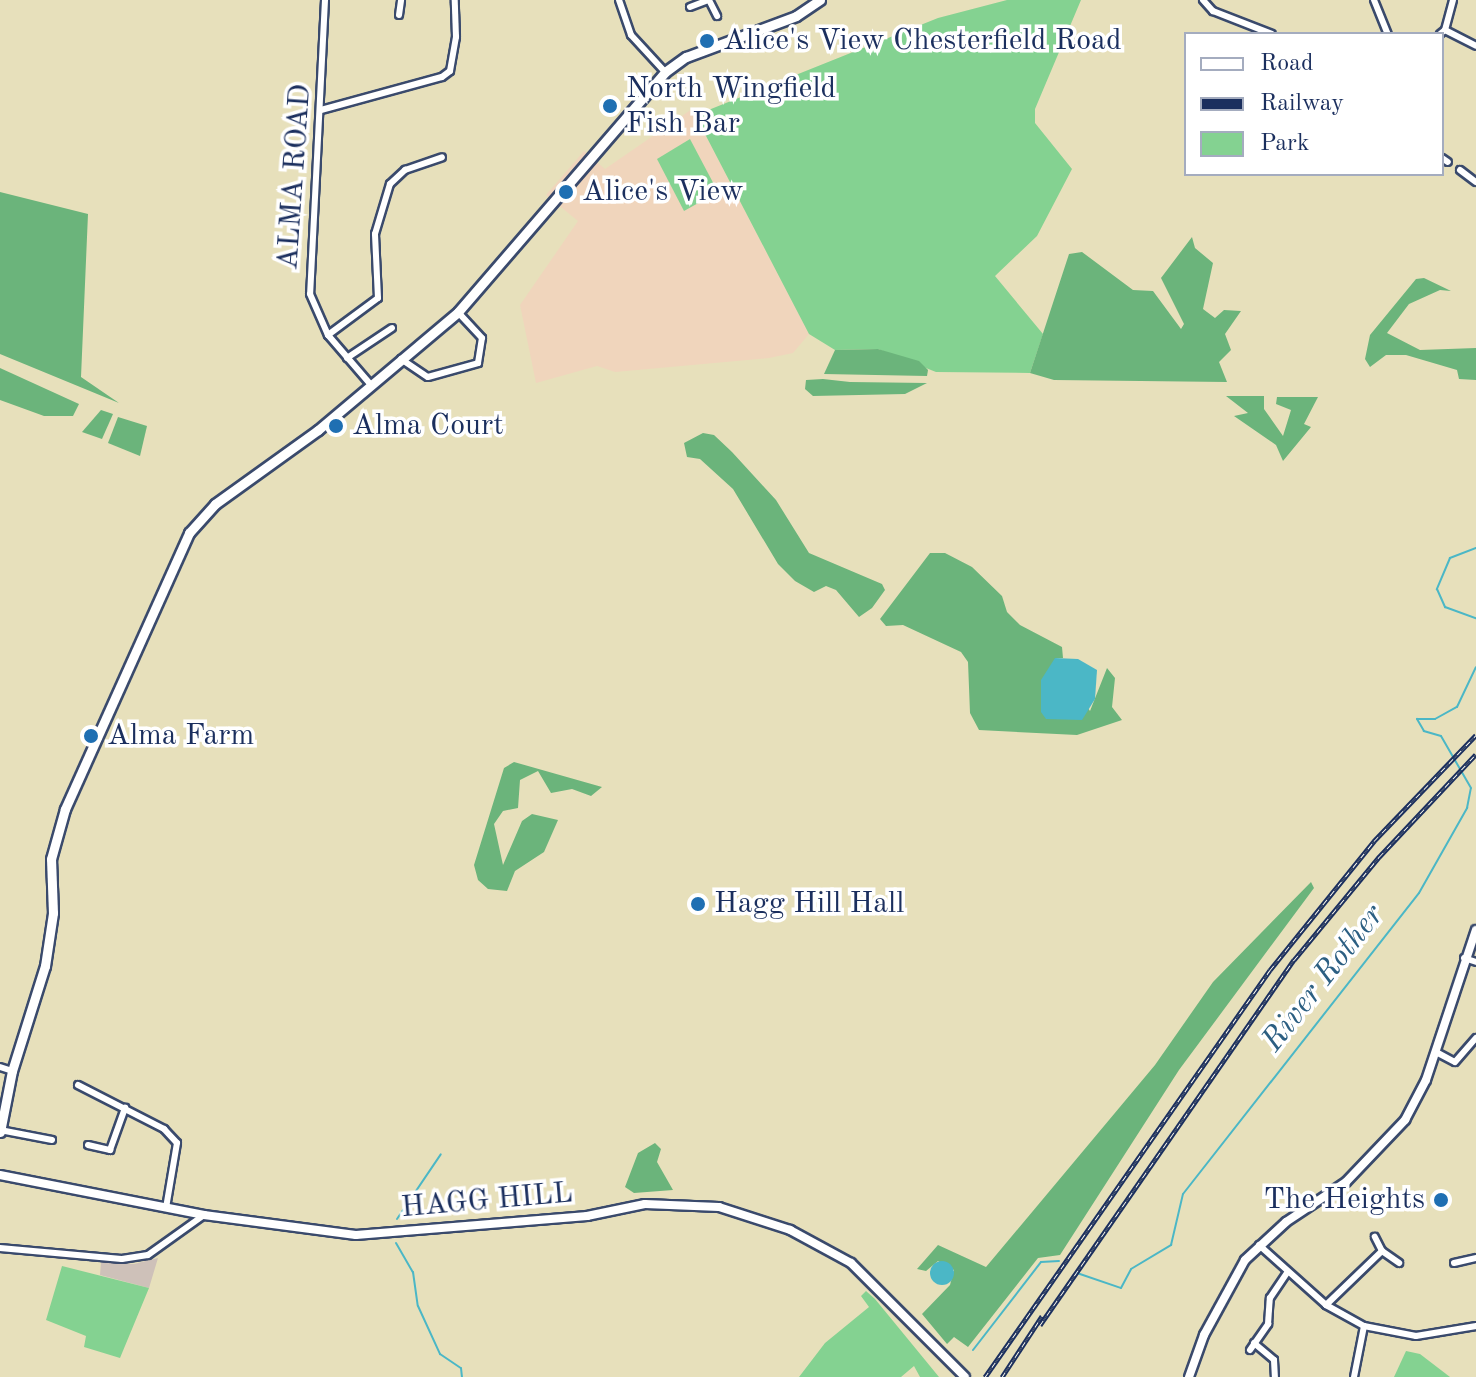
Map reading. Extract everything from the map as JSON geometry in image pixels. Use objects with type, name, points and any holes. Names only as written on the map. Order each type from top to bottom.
[{"type":"main road","points":[[0,1131],[12,1071],[37,994],[51,931],[55,840],[107,709],[189,533],[215,504],[318,430],[458,312],[665,72],[686,57],[796,16],[820,0]]},
{"type":"street","name":"ALMA ROAD","points":[[325,0],[321,110],[308,276],[315,310],[328,335],[371,385]]},
{"type":"street","points":[[399,15],[401,0]]},
{"type":"street","points":[[321,110],[442,77],[450,71],[456,37],[455,0]]},
{"type":"street","points":[[619,0],[631,35],[665,72]]},
{"type":"street","points":[[690,7],[708,0],[717,16]]},
{"type":"street","points":[[1203,0],[1213,11],[1267,32]]},
{"type":"street","points":[[1374,0],[1387,32]]},
{"type":"street","points":[[1443,32],[1453,0]]},
{"type":"street","points":[[1444,32],[1476,46]]},
{"type":"street","points":[[328,335],[378,298],[374,245],[390,184],[405,170],[442,157]]},
{"type":"street","points":[[1460,170],[1476,182]]},
{"type":"street","points":[[401,359],[428,377],[478,363],[482,338],[458,312]]},
{"type":"street","points":[[347,358],[392,328]]},
{"type":"street","points":[[1189,1377],[1204,1335],[1259,1245],[1346,1182],[1386,1145],[1415,1103],[1436,1052],[1464,958],[1476,930]]},
{"type":"street","points":[[1464,958],[1476,962]]},
{"type":"street","points":[[1436,1052],[1455,1062],[1476,1038]]},
{"type":"street","points":[[0,1067],[12,1071]]},
{"type":"street","points":[[78,1085],[164,1129],[177,1143],[166,1208]]},
{"type":"street","points":[[88,1145],[110,1150],[125,1108]]},
{"type":"street","points":[[0,1131],[52,1140]]},
{"type":"street","name":"HAGG HILL","points":[[0,1175],[204,1215],[356,1235],[587,1216],[645,1204],[719,1207],[790,1230],[851,1263],[965,1377]]},
{"type":"street","points":[[0,1248],[122,1259],[158,1249],[204,1215]]},
{"type":"street","points":[[1375,1237],[1382,1251],[1399,1263]]},
{"type":"street","points":[[1259,1245],[1326,1305],[1364,1326],[1416,1336],[1476,1326]]},
{"type":"street","points":[[1326,1305],[1382,1251]]},
{"type":"street","points":[[1454,1263],[1476,1258]]},
{"type":"street","points":[[1275,1377],[1274,1360],[1252,1347],[1268,1324],[1270,1298],[1287,1273]]},
{"type":"street","points":[[1354,1377],[1364,1326]]},
{"type":"shaded area","points":[[692,109],[809,334],[793,353],[769,358],[615,372],[597,366],[536,383],[520,305],[578,221],[546,195],[584,151],[605,169]]},
{"type":"shaded area","points":[[158,1258],[149,1288],[100,1275],[101,1262],[134,1264]]},
{"type":"green space","points":[[1007,0],[1081,0],[1035,109],[1035,123],[1072,169],[1037,236],[995,276],[1043,334],[1030,373],[936,372],[878,349],[835,350],[809,334],[692,109],[706,111],[938,18]]},
{"type":"green space","points":[[690,139],[718,192],[684,211],[657,159]]},
{"type":"green space","points":[[0,192],[88,214],[81,377],[119,403],[0,354]]},
{"type":"green space","points":[[1192,237],[1195,248],[1213,263],[1203,309],[1215,318],[1224,310],[1241,311],[1225,334],[1231,350],[1219,362],[1227,382],[1054,380],[1030,373],[1069,254],[1082,252],[1133,290],[1153,291],[1181,329],[1184,324],[1161,278]]},
{"type":"green space","points":[[1424,278],[1451,291],[1440,290],[1409,304],[1387,333],[1420,350],[1476,348],[1476,380],[1459,379],[1457,370],[1406,355],[1386,355],[1370,367],[1365,359],[1370,335],[1416,279]]},
{"type":"green space","points":[[878,349],[919,361],[928,370],[927,376],[824,374],[835,350]]},
{"type":"green space","points":[[0,368],[79,404],[73,416],[44,416],[0,400]]},
{"type":"green space","points":[[806,380],[927,383],[905,394],[813,396],[805,389]]},
{"type":"green space","points":[[1226,396],[1264,396],[1264,409],[1283,436],[1291,410],[1276,404],[1277,397],[1318,397],[1304,424],[1311,427],[1283,461],[1276,445],[1234,416],[1248,413]]},
{"type":"green space","points":[[101,410],[113,414],[102,439],[82,432]]},
{"type":"green space","points":[[118,417],[147,426],[140,456],[108,443]]},
{"type":"green space","points":[[703,433],[714,435],[776,500],[809,553],[882,584],[885,590],[872,608],[859,617],[836,590],[826,586],[814,592],[795,581],[778,564],[733,489],[700,459],[687,457],[684,443]]},
{"type":"green space","points":[[930,553],[945,553],[972,567],[1002,596],[1007,612],[1020,625],[1062,647],[1063,658],[1055,658],[1090,711],[1107,668],[1115,678],[1112,707],[1122,720],[1077,735],[979,730],[970,713],[968,662],[961,652],[903,625],[886,626],[880,619]]},
{"type":"green space","points":[[514,762],[602,787],[591,796],[572,789],[551,793],[538,771],[520,780],[518,808],[503,811],[494,824],[503,865],[522,821],[532,814],[558,820],[544,852],[515,871],[507,891],[488,889],[478,880],[474,865],[504,768]]},
{"type":"green space","points":[[1311,882],[1314,888],[1179,1070],[1060,1255],[1038,1258],[968,1347],[954,1337],[947,1344],[922,1314],[950,1285],[954,1270],[938,1261],[926,1271],[917,1269],[938,1245],[986,1267],[1155,1065],[1213,982]]},
{"type":"green space","points":[[655,1143],[661,1149],[657,1162],[673,1190],[634,1193],[625,1187],[638,1153]]},
{"type":"green space","points":[[62,1266],[149,1288],[120,1358],[84,1347],[86,1336],[46,1320]]},
{"type":"green space","points":[[866,1291],[939,1377],[920,1377],[914,1366],[901,1377],[799,1377],[825,1343],[869,1307],[861,1296]]},
{"type":"green space","points":[[1406,1351],[1420,1354],[1450,1377],[1394,1377]]},
{"type":"water","points":[[1055,658],[1078,659],[1097,670],[1095,699],[1082,720],[1046,719],[1041,712],[1041,680]]},
{"type":"water","points":[[942,1261],[953,1268],[954,1273],[947,1284],[942,1285],[931,1278],[930,1273],[937,1262]]},
{"type":"waterway","name":"River Rother","points":[[1476,548],[1450,558],[1437,589],[1445,607],[1476,618]]},
{"type":"waterway","name":"River Rother","points":[[1077,1273],[1121,1288],[1131,1269],[1171,1245],[1183,1194],[1419,893],[1467,808],[1471,788],[1441,736],[1424,731],[1417,719],[1435,719],[1457,707],[1476,667]]},
{"type":"waterway","points":[[397,1219],[441,1154]]},
{"type":"waterway","points":[[396,1243],[413,1272],[418,1306],[440,1354],[461,1368],[462,1377]]},
{"type":"waterway","name":"River Rother","points":[[973,1350],[1041,1262],[1059,1261]]},
{"type":"railway","points":[[985,1377],[1270,970],[1374,841],[1476,735]]},
{"type":"railway","points":[[1040,1325],[1294,960],[1379,857],[1476,754]]},
{"type":"railway","points":[[1002,1377],[1042,1316]]},
{"type":"place","name":"Alice's View Chesterfield Road","points":[[707,41]]},
{"type":"place","name":"North Wingfield Fish Bar","points":[[610,106]]},
{"type":"place","name":"Alice's View","points":[[566,192]]},
{"type":"place","name":"Alma Court","points":[[336,426]]},
{"type":"place","name":"Alma Farm","points":[[91,736]]},
{"type":"place","name":"Hagg Hill Hall","points":[[698,904]]},
{"type":"place","name":"The Heights","points":[[1441,1200]]}]
